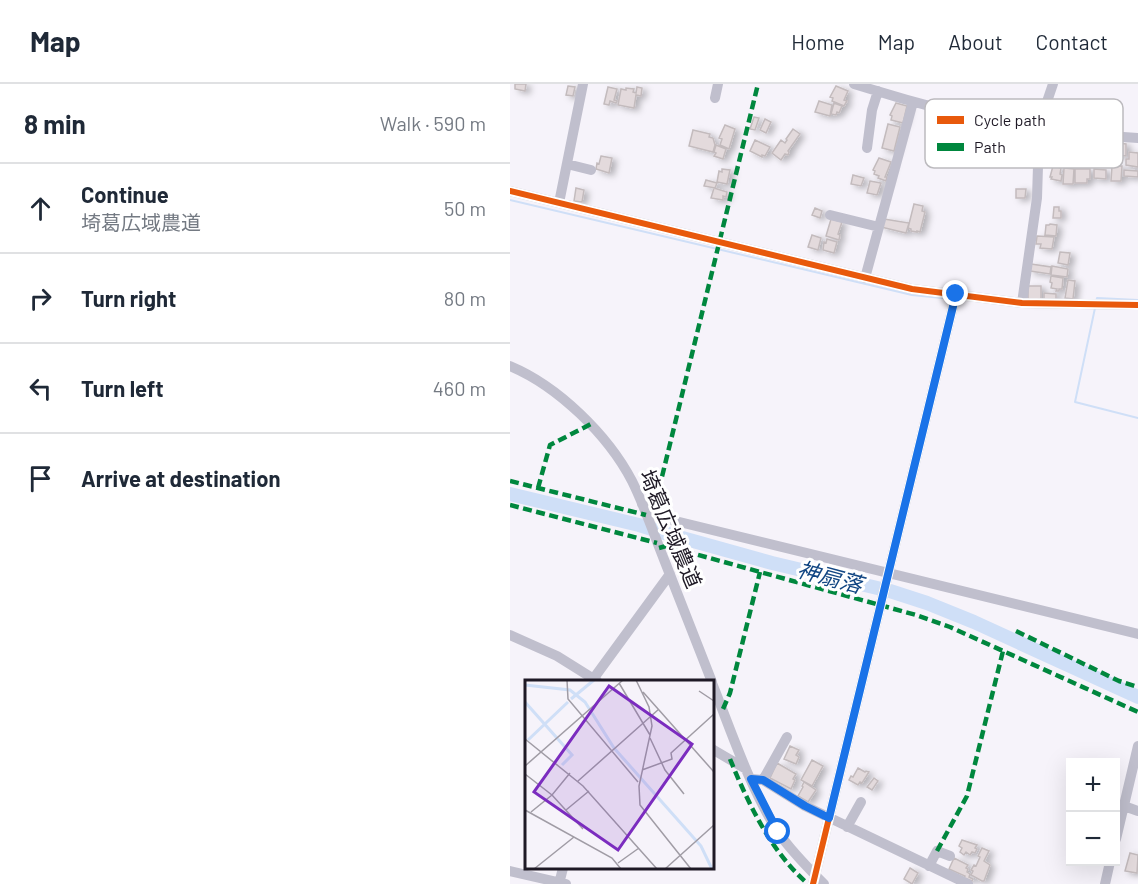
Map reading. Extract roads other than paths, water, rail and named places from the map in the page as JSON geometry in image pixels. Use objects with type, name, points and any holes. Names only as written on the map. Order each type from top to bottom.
[{"type":"street","points":[[559,203],[583,84]]},
{"type":"street","points":[[714,98],[718,84]]},
{"type":"street","points":[[854,84],[925,105]]},
{"type":"street","points":[[1048,99],[1053,84]]},
{"type":"street","points":[[867,148],[872,110],[878,92]]},
{"type":"street","points":[[865,278],[913,102]]},
{"type":"street","points":[[1123,137],[1138,138]]},
{"type":"street","points":[[567,164],[591,170]]},
{"type":"street","points":[[1022,303],[1037,198],[1038,168]]},
{"type":"street","points":[[510,191],[912,289],[1022,303],[1138,305]]},
{"type":"street","points":[[830,215],[879,227]]},
{"type":"street","points":[[814,880],[956,294]]},
{"type":"street","name":"埼葛広域農道","points":[[510,366],[556,393],[591,424],[631,480],[711,680]]},
{"type":"street","points":[[642,504],[652,501],[659,517],[1138,633]]},
{"type":"street","points":[[510,635],[557,656],[594,680],[670,574]]},
{"type":"street","name":"埼葛広域農道","points":[[714,687],[748,774],[778,832],[814,880],[824,884]]},
{"type":"street","points":[[763,780],[787,737]]},
{"type":"street","points":[[1120,822],[1138,746]]},
{"type":"street","points":[[714,750],[748,774],[763,780],[892,854],[929,866],[947,879],[968,884]]},
{"type":"street","points":[[847,827],[861,802]]},
{"type":"street","points":[[1124,806],[1138,811]]},
{"type":"street","points":[[929,866],[937,851],[950,856]]},
{"type":"street","points":[[1105,884],[1109,866]]},
{"type":"street","points":[[510,871],[562,883]]},
{"type":"waterway","points":[[510,200],[912,295],[952,299]]},
{"type":"waterway","points":[[1096,302],[1097,298],[1138,300]]},
{"type":"waterway","points":[[1095,308],[1075,402],[1138,418]]},
{"type":"waterway","name":"神扇落","points":[[510,494],[639,525],[772,563],[890,591],[974,622],[1138,697]]}]
